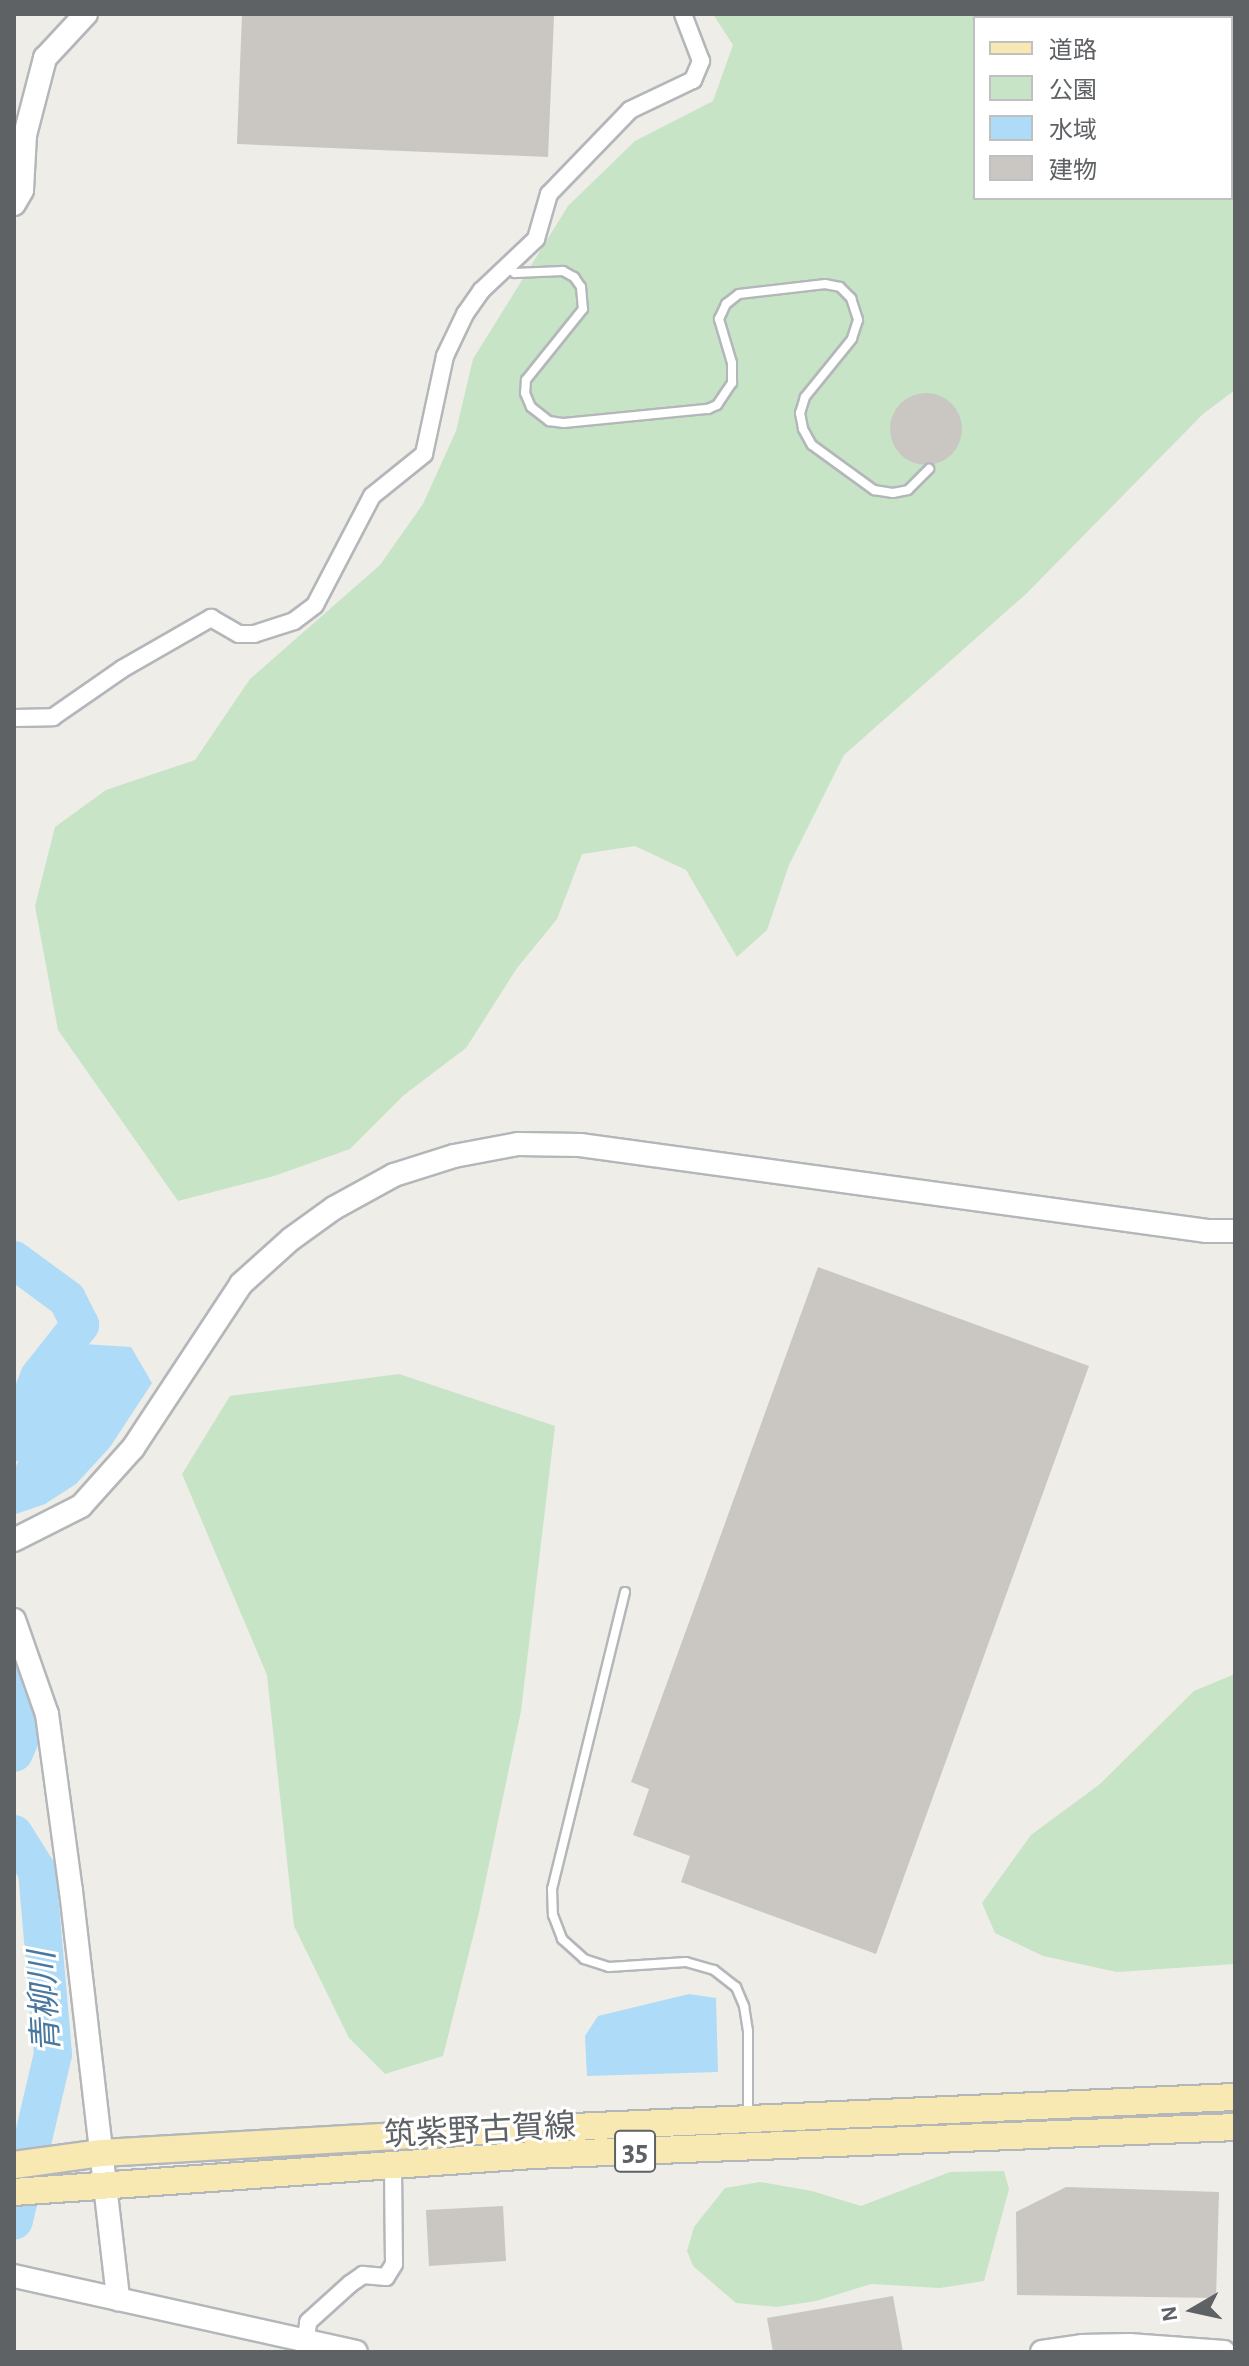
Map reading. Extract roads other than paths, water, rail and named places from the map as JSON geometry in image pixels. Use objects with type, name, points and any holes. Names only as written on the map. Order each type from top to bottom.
[{"type":"main road","name":"筑紫野古賀線","points":[[14,2165],[102,2153],[748,2117],[1235,2097]]},
{"type":"main road","name":"筑紫野古賀線","points":[[25,2191],[533,2155],[1235,2127]]},
{"type":"street","points":[[14,204],[22,190],[25,135],[45,58],[86,14]]},
{"type":"street","points":[[14,718],[53,717],[122,669],[211,618],[239,634],[254,634],[294,621],[315,605],[372,496],[424,454],[445,356],[465,314],[481,291],[536,239],[549,194],[630,110],[693,80],[701,61],[683,14]]},
{"type":"street","points":[[14,1540],[81,1506],[133,1448],[241,1284],[291,1239],[334,1208],[394,1175],[454,1156],[518,1144],[580,1145],[1207,1231],[1235,1231]]},
{"type":"street","points":[[14,1620],[47,1714],[118,2299]]},
{"type":"street","points":[[304,2345],[308,2322],[350,2284],[363,2275],[386,2277],[394,2264],[393,2165]]},
{"type":"street","points":[[14,2276],[304,2345],[356,2352]]},
{"type":"street","points":[[1042,2352],[1082,2346],[1129,2345],[1224,2352]]},
{"type":"lane","points":[[507,267],[515,273],[563,271],[574,277],[581,287],[583,309],[530,371],[526,380],[525,393],[531,407],[549,421],[564,423],[708,409],[717,405],[732,383],[732,363],[719,319],[726,304],[739,294],[825,284],[840,287],[851,298],[858,320],[852,339],[805,397],[800,413],[803,429],[812,445],[874,490],[893,493],[908,490],[929,469]]},
{"type":"lane","points":[[625,1592],[552,1889],[553,1915],[562,1939],[584,1959],[609,1967],[686,1962],[714,1970],[736,1987],[744,2006],[748,2031],[748,2117]]},
{"type":"water","points":[[83,1344],[131,1347],[152,1383],[110,1447],[76,1484],[45,1504],[16,1514],[14,1471],[54,1377]]},
{"type":"water","points":[[689,1994],[716,1998],[718,2072],[587,2076],[585,2036],[598,2016]]},
{"type":"waterway","name":"青柳川","points":[[14,1260],[67,1299],[80,1325],[39,1377],[14,1442]]},
{"type":"waterway","name":"青柳川","points":[[14,1682],[25,1727],[14,1753]]},
{"type":"waterway","name":"青柳川","points":[[14,1834],[37,1871],[53,2054],[14,2220]]}]
